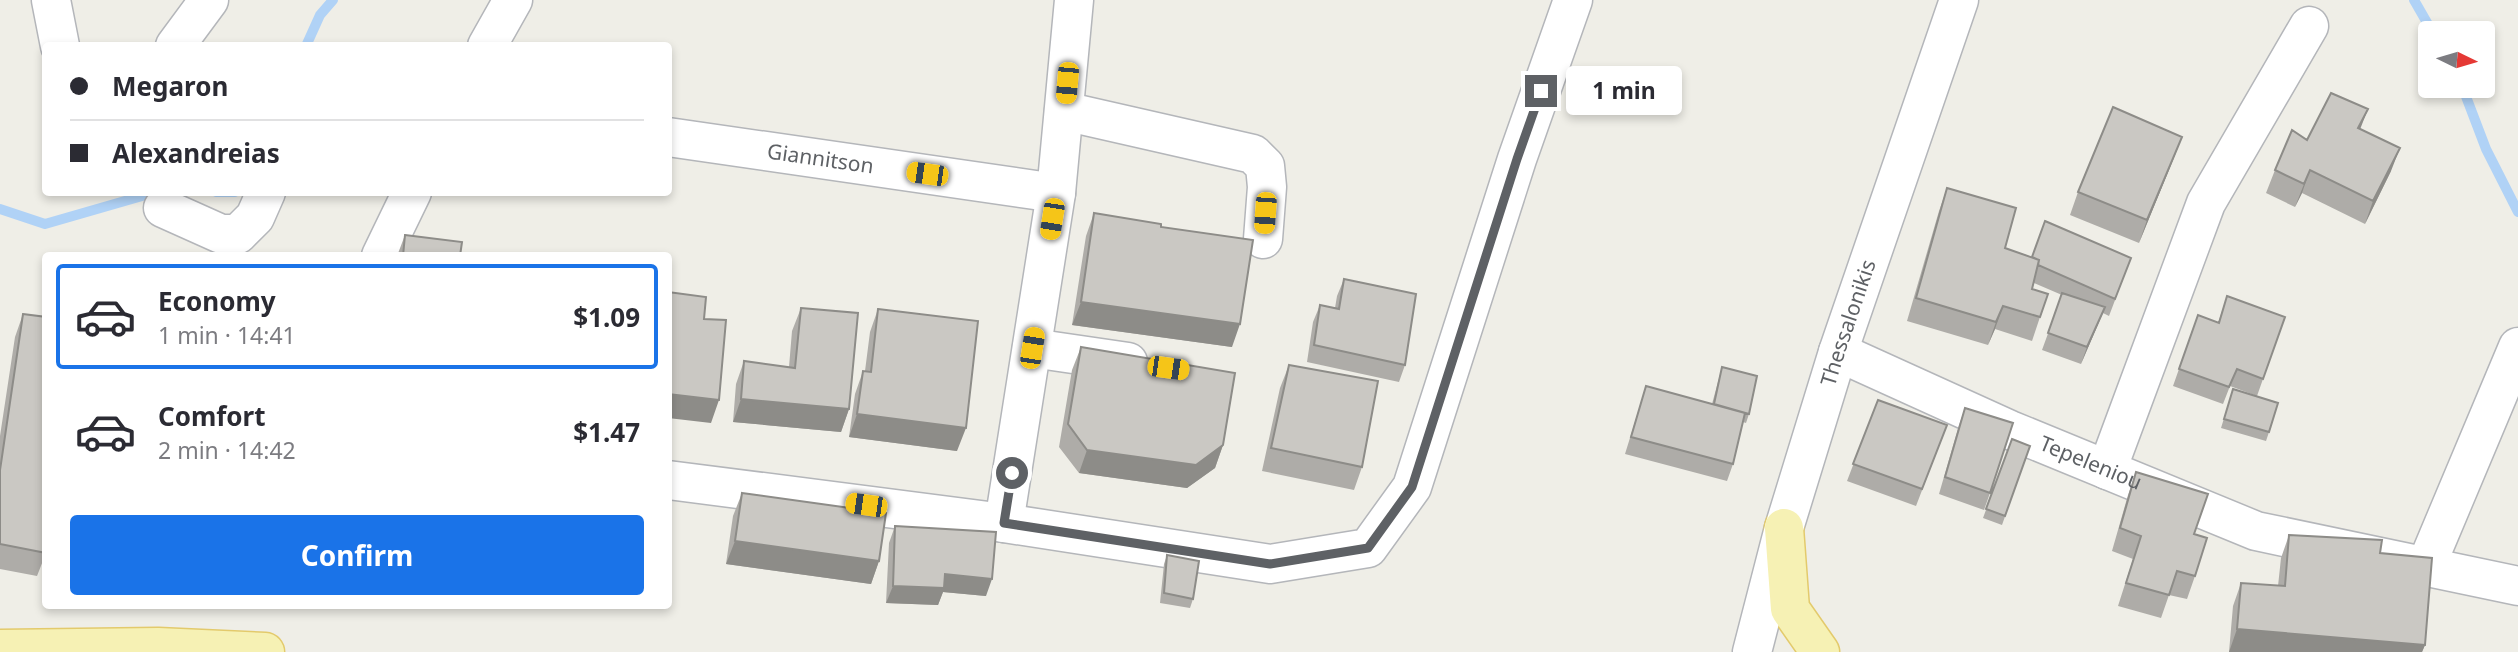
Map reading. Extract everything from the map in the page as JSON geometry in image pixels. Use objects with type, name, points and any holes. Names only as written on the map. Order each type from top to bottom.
[{"type":"main road","points":[[1784,528],[1790,608],[1820,652]]},
{"type":"main road","points":[[0,649],[158,647],[265,652]]},
{"type":"street","points":[[51,0],[59,42]]},
{"type":"street","points":[[178,42],[209,0]]},
{"type":"street","points":[[489,42],[513,0]]},
{"type":"street","points":[[1004,523],[1056,193],[1074,0]]},
{"type":"street","points":[[672,481],[1004,523],[1270,564],[1368,548],[1412,487],[1517,159],[1573,0]]},
{"type":"street","name":"Thessalonikis","points":[[1752,652],[1784,528],[1838,352],[1959,0]]},
{"type":"street","points":[[2107,470],[2206,203],[2309,26]]},
{"type":"street","points":[[1064,111],[1253,154],[1265,166],[1263,239]]},
{"type":"street","name":"Giannitson","points":[[672,137],[1056,193]]},
{"type":"street","points":[[163,208],[221,234],[238,234],[255,217],[264,196]]},
{"type":"street","points":[[383,252],[410,196]]},
{"type":"street","points":[[2426,566],[2518,347]]},
{"type":"street","points":[[1032,348],[1168,368]]},
{"type":"street","name":"Tepeleniou","points":[[1838,352],[2010,430],[2256,531],[2518,586]]},
{"type":"building","points":[[2331,93],[2368,109],[2358,128],[2400,148],[2373,201],[2310,170],[2304,184],[2275,170],[2292,130],[2307,140]]},
{"type":"building","points":[[2113,107],[2182,137],[2147,220],[2078,192]]},
{"type":"building","points":[[1947,188],[2016,208],[2005,248],[2039,260],[2032,289],[2048,294],[2040,317],[2003,306],[1996,322],[1916,298]]},
{"type":"building","points":[[1094,213],[1161,224],[1161,227],[1253,240],[1240,324],[1081,302]]},
{"type":"building","points":[[2045,221],[2131,258],[2115,299],[2038,265],[2039,260],[2032,257]]},
{"type":"building","points":[[405,235],[462,242],[461,252],[403,252]]},
{"type":"building","points":[[1344,279],[1416,294],[1405,365],[1314,345],[1320,305],[1339,309]]},
{"type":"building","points":[[672,293],[706,297],[704,319],[726,320],[719,400],[672,394]]},
{"type":"building","points":[[2062,293],[2105,307],[2087,347],[2048,333]]},
{"type":"building","points":[[2227,296],[2285,317],[2263,379],[2237,369],[2229,387],[2179,369],[2198,315],[2219,323]]},
{"type":"building","points":[[801,308],[858,313],[849,409],[741,399],[744,361],[795,368]]},
{"type":"building","points":[[878,309],[978,321],[966,428],[857,414],[863,371],[871,372]]},
{"type":"building","points":[[23,314],[42,316],[42,552],[0,544],[0,470]]},
{"type":"building","points":[[1081,347],[1235,373],[1223,445],[1196,465],[1087,450],[1068,424]]},
{"type":"building","points":[[1289,365],[1378,381],[1362,467],[1271,448]]},
{"type":"building","points":[[1722,367],[1757,376],[1749,414],[1714,404]]},
{"type":"building","points":[[1646,386],[1745,413],[1733,464],[1631,437]]},
{"type":"building","points":[[2233,389],[2278,403],[2269,432],[2224,419]]},
{"type":"building","points":[[1878,400],[1947,425],[1922,489],[1853,464]]},
{"type":"building","points":[[1965,408],[2013,423],[1990,493],[1945,477]]},
{"type":"building","points":[[2012,439],[2030,446],[2005,516],[1986,509]]},
{"type":"building","points":[[2136,472],[2208,494],[2194,534],[2207,538],[2195,576],[2177,571],[2169,595],[2126,583],[2141,536],[2120,528]]},
{"type":"building","points":[[742,493],[886,513],[879,561],[735,541]]},
{"type":"building","points":[[895,526],[996,532],[992,579],[945,574],[944,588],[893,586]]},
{"type":"building","points":[[2289,535],[2382,540],[2380,553],[2432,558],[2425,645],[2237,629],[2241,583],[2285,586]]},
{"type":"building","points":[[1167,555],[1199,561],[1193,599],[1164,593]]},
{"type":"waterway","points":[[308,42],[320,15],[333,0]]},
{"type":"waterway","points":[[2414,0],[2426,21]]},
{"type":"waterway","points":[[2467,98],[2486,149],[2518,212]]},
{"type":"waterway","points":[[0,209],[45,224],[142,196]]},
{"type":"route","points":[[1012,473],[1004,523],[1270,564],[1368,548],[1412,487],[1541,91]]}]
